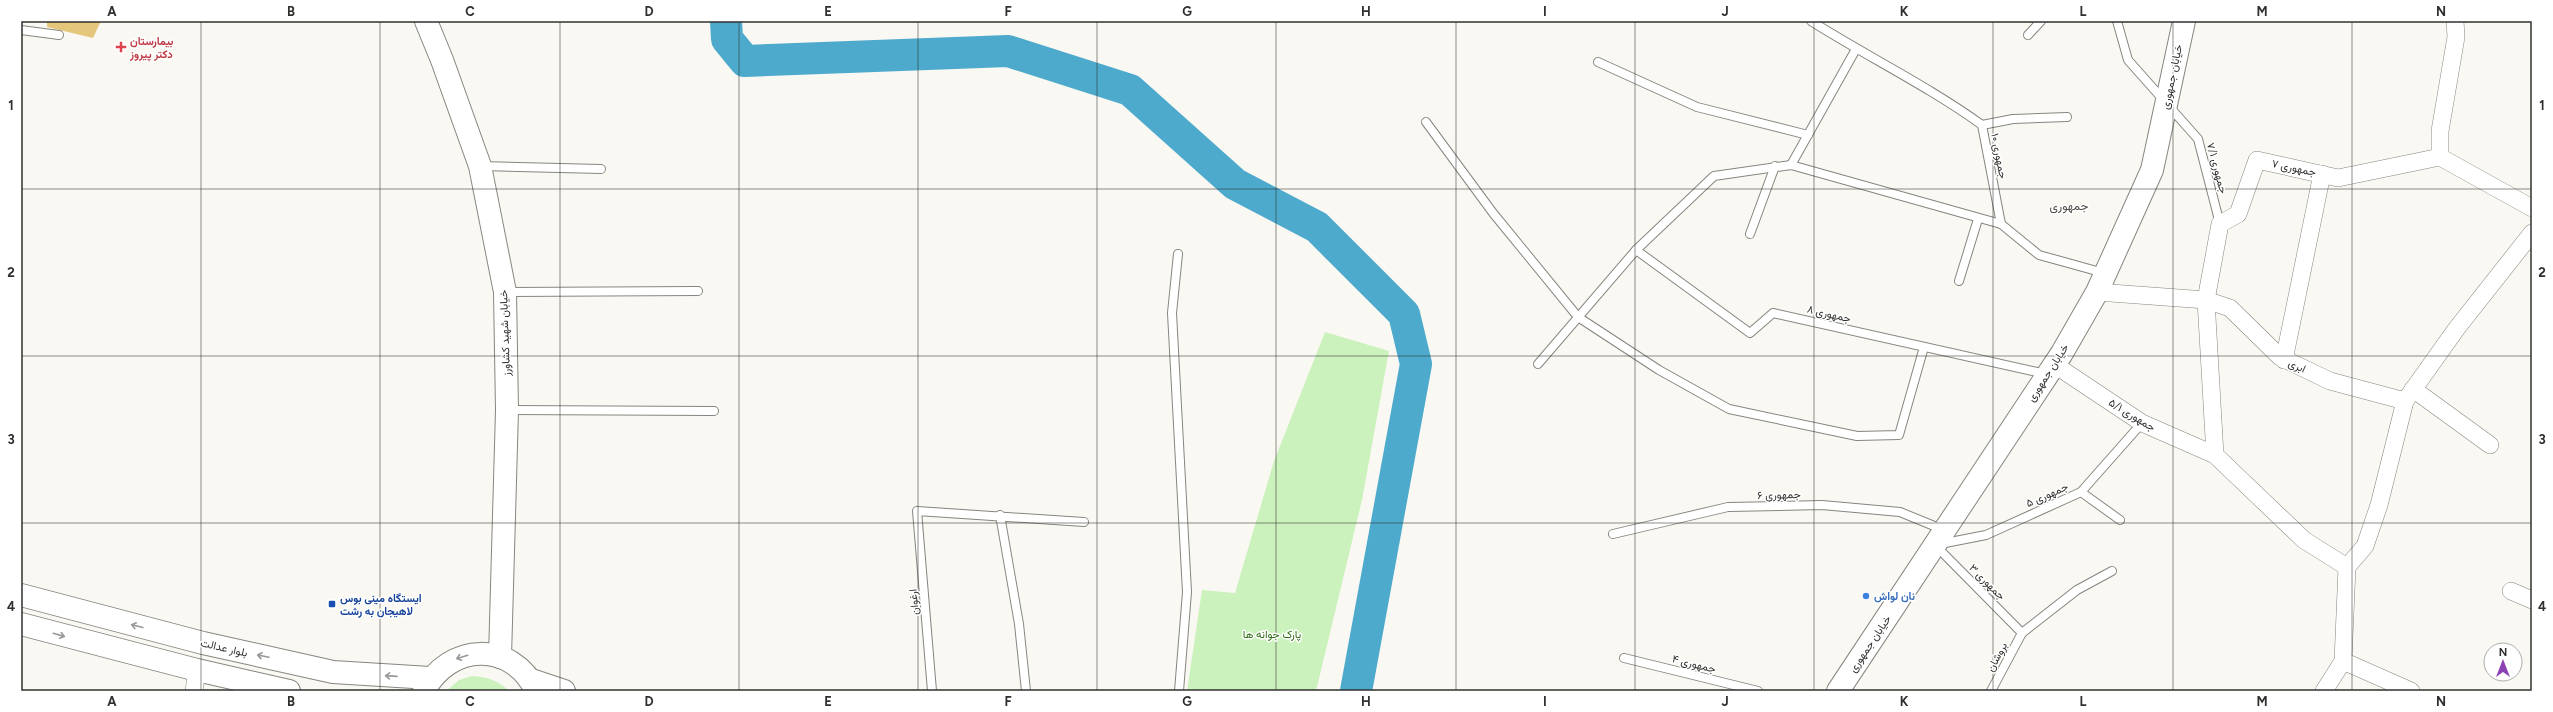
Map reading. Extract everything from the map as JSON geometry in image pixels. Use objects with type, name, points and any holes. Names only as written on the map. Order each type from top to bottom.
[{"type":"main road","name":"خیابان شهید کشاورز","points":[[426,21],[442,60],[480,166],[504,292],[507,410],[500,657]]},
{"type":"main road","name":"خیابان جمهوری","points":[[1838,691],[2051,370],[2101,283],[2152,170],[2184,21]]},
{"type":"main road","name":"بلوار عدالت","points":[[21,595],[203,643],[333,672],[427,685]]},
{"type":"main road","points":[[21,624],[195,681],[289,691]]},
{"type":"main road","points":[[427,685],[444,665],[462,656],[481,653],[500,657],[518,666],[534,686],[564,691]]},
{"type":"street","points":[[2455,21],[2456,37],[2440,131],[2440,157],[2532,208]]},
{"type":"street","name":"جمهوری ۷","points":[[2220,224],[2238,214],[2258,160],[2338,178],[2440,157]]},
{"type":"street","points":[[2284,360],[2322,174]]},
{"type":"street","points":[[2215,456],[2206,300],[2220,224]]},
{"type":"street","points":[[2324,691],[2343,661],[2347,567],[2364,546],[2379,505],[2409,395],[2457,328],[2532,233]]},
{"type":"street","points":[[2101,283],[2206,300]]},
{"type":"street","name":"ابری","points":[[2206,300],[2230,308],[2284,360],[2330,381],[2409,395]]},
{"type":"street","name":"جمهوری ۵/۱","points":[[2051,370],[2142,423],[2215,456],[2304,540],[2347,567]]},
{"type":"street","points":[[2409,395],[2490,445]]},
{"type":"street","points":[[2511,590],[2532,600]]},
{"type":"street","points":[[2343,661],[2411,691]]},
{"type":"lane","name":"جمهوری ۱۰","points":[[1811,21],[1856,49],[1945,98],[1982,125],[2001,224]]},
{"type":"lane","points":[[2028,35],[2041,21]]},
{"type":"lane","name":"جمهوری ۷/۱","points":[[2117,21],[2128,60],[2198,139],[2220,224]]},
{"type":"lane","points":[[21,30],[59,35]]},
{"type":"lane","points":[[1791,165],[1856,49]]},
{"type":"lane","points":[[1598,62],[1697,107],[1808,135]]},
{"type":"lane","points":[[1982,125],[2013,119],[2067,117]]},
{"type":"lane","points":[[1426,122],[1493,213],[1578,317],[1659,370],[1729,409],[1857,436],[1899,435],[1924,347]]},
{"type":"lane","points":[[1538,364],[1636,250],[1714,176],[1775,166],[1791,165],[1978,219],[2001,224],[2039,255],[2101,283]]},
{"type":"lane","points":[[480,166],[601,168]]},
{"type":"lane","points":[[1750,234],[1775,166]]},
{"type":"lane","points":[[1959,281],[1978,219]]},
{"type":"lane","name":"جمهوری ۸","points":[[1636,250],[1750,333],[1773,313],[1924,347],[2051,370]]},
{"type":"lane","points":[[1178,254],[1172,313],[1187,592],[1179,691]]},
{"type":"lane","points":[[504,292],[698,291]]},
{"type":"lane","points":[[507,410],[714,411]]},
{"type":"lane","name":"جمهوری ۵","points":[[1940,538],[1986,535],[2080,492],[2142,423]]},
{"type":"lane","points":[[2080,492],[2120,520]]},
{"type":"lane","name":"جمهوری ۶","points":[[1613,534],[1728,506],[1822,505],[1900,512],[1940,538]]},
{"type":"lane","name":"ارغوان","points":[[932,691],[917,511],[1000,515]]},
{"type":"lane","points":[[1026,691],[1019,624],[1000,515],[1084,522]]},
{"type":"lane","name":"جمهوری ۳","points":[[1940,538],[2022,634]]},
{"type":"lane","points":[[2022,634],[2077,590],[2112,571]]},
{"type":"lane","name":"بروشان","points":[[1991,691],[2022,634]]},
{"type":"lane","name":"جمهوری ۴","points":[[1624,658],[1758,691]]},
{"type":"green space","name":"پارک جوانه ها","points":[[1325,332],[1389,351],[1362,500],[1316,691],[1187,691],[1202,590],[1235,593],[1274,461]]},
{"type":"green space","points":[[472,676],[492,680],[501,684],[509,691],[446,691],[459,680]]},
{"type":"building","name":"بیمارستان دکتر پیروز","points":[[47,21],[101,21],[93,38],[47,27]]},
{"type":"waterway","points":[[726,21],[727,39],[745,61],[1008,51],[1130,90],[1235,184],[1317,227],[1404,314],[1416,364],[1356,691]]},
{"type":"place","name":"بیمارستان دکتر پیروز","points":[[121,47]]},
{"type":"place","name":"نان لواش","points":[[1866,596]]},
{"type":"place","name":"ایستگاه مینی بوس لاهیجان به رشت","points":[[332,604]]},
{"type":"district","name":"جمهوری","points":[[2069,206]]}]
